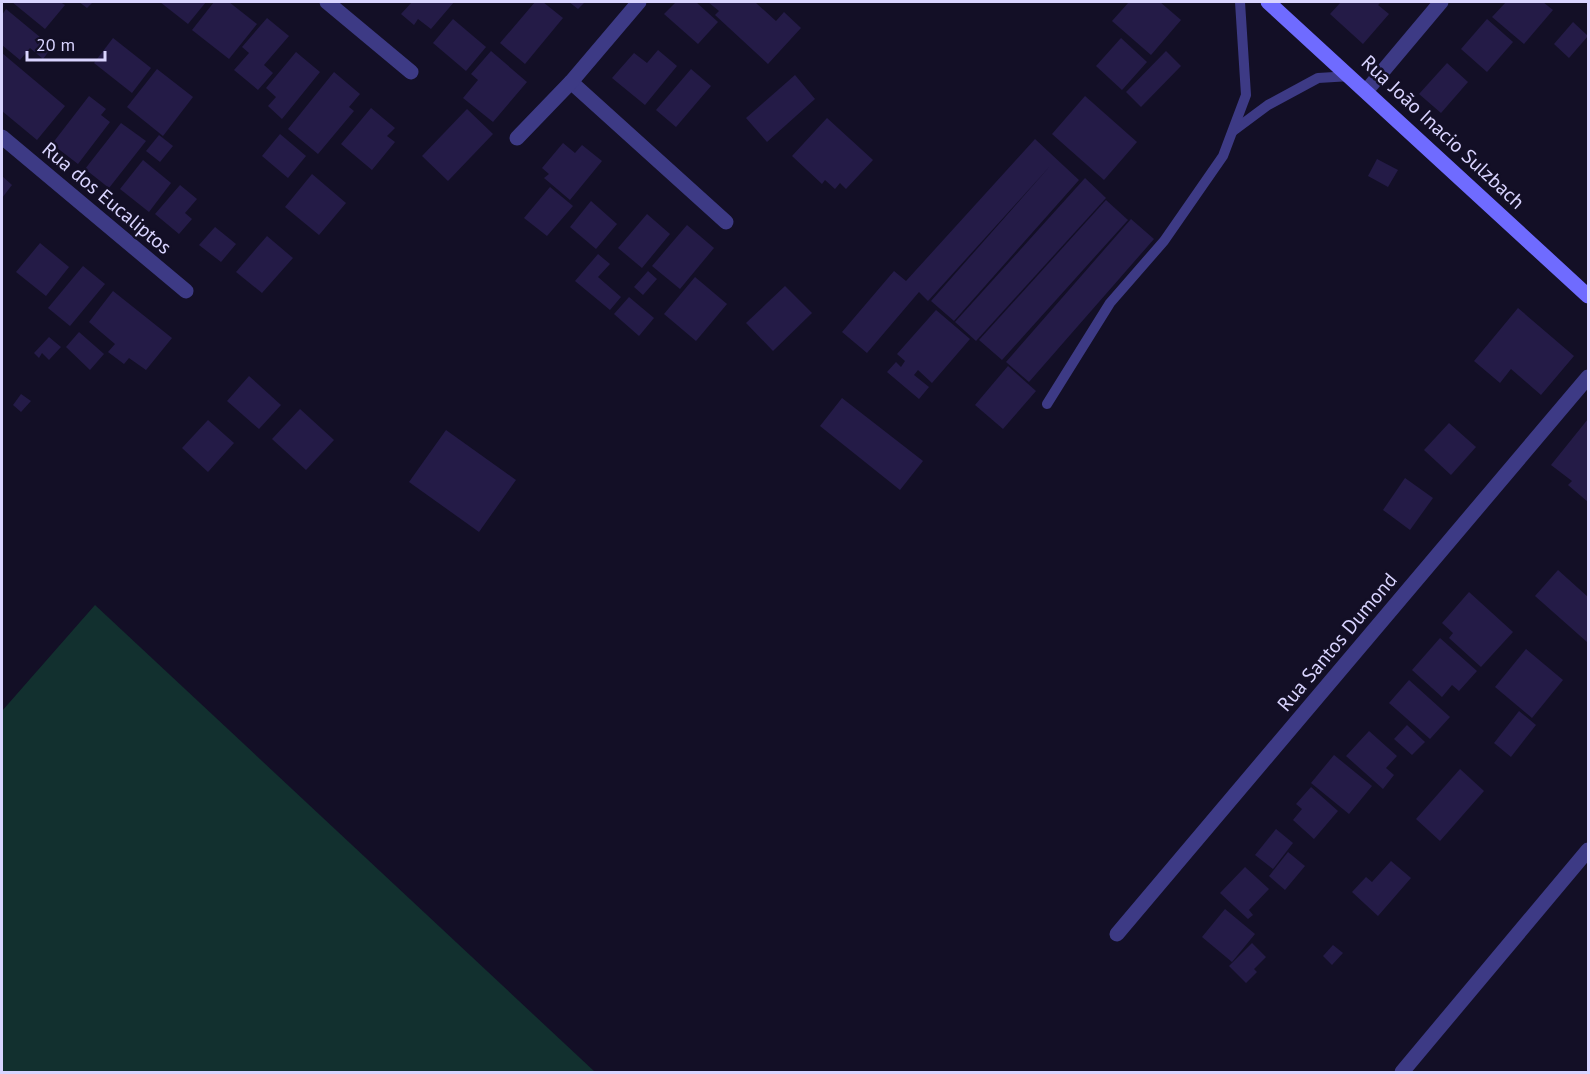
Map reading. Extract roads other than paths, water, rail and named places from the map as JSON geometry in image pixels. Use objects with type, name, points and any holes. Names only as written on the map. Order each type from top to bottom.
[{"type":"street","points":[[327,2],[411,72]]},
{"type":"street","points":[[517,138],[571,82],[639,2]]},
{"type":"street","name":"Rua João Inacio Sulzbach","points":[[1268,2],[1351,75],[1588,296]]},
{"type":"street","points":[[1367,90],[1441,2]]},
{"type":"street","points":[[571,82],[726,222]]},
{"type":"street","name":"Rua dos Eucaliptos","points":[[2,137],[186,291]]},
{"type":"street","name":"Rua Santos Dumond","points":[[1117,934],[1588,377]]},
{"type":"street","points":[[1402,1072],[1588,849]]},
{"type":"lane","points":[[1047,404],[1110,303],[1164,241],[1223,156],[1246,95],[1240,2]]},
{"type":"lane","points":[[1233,132],[1268,105],[1318,78],[1351,75]]}]
